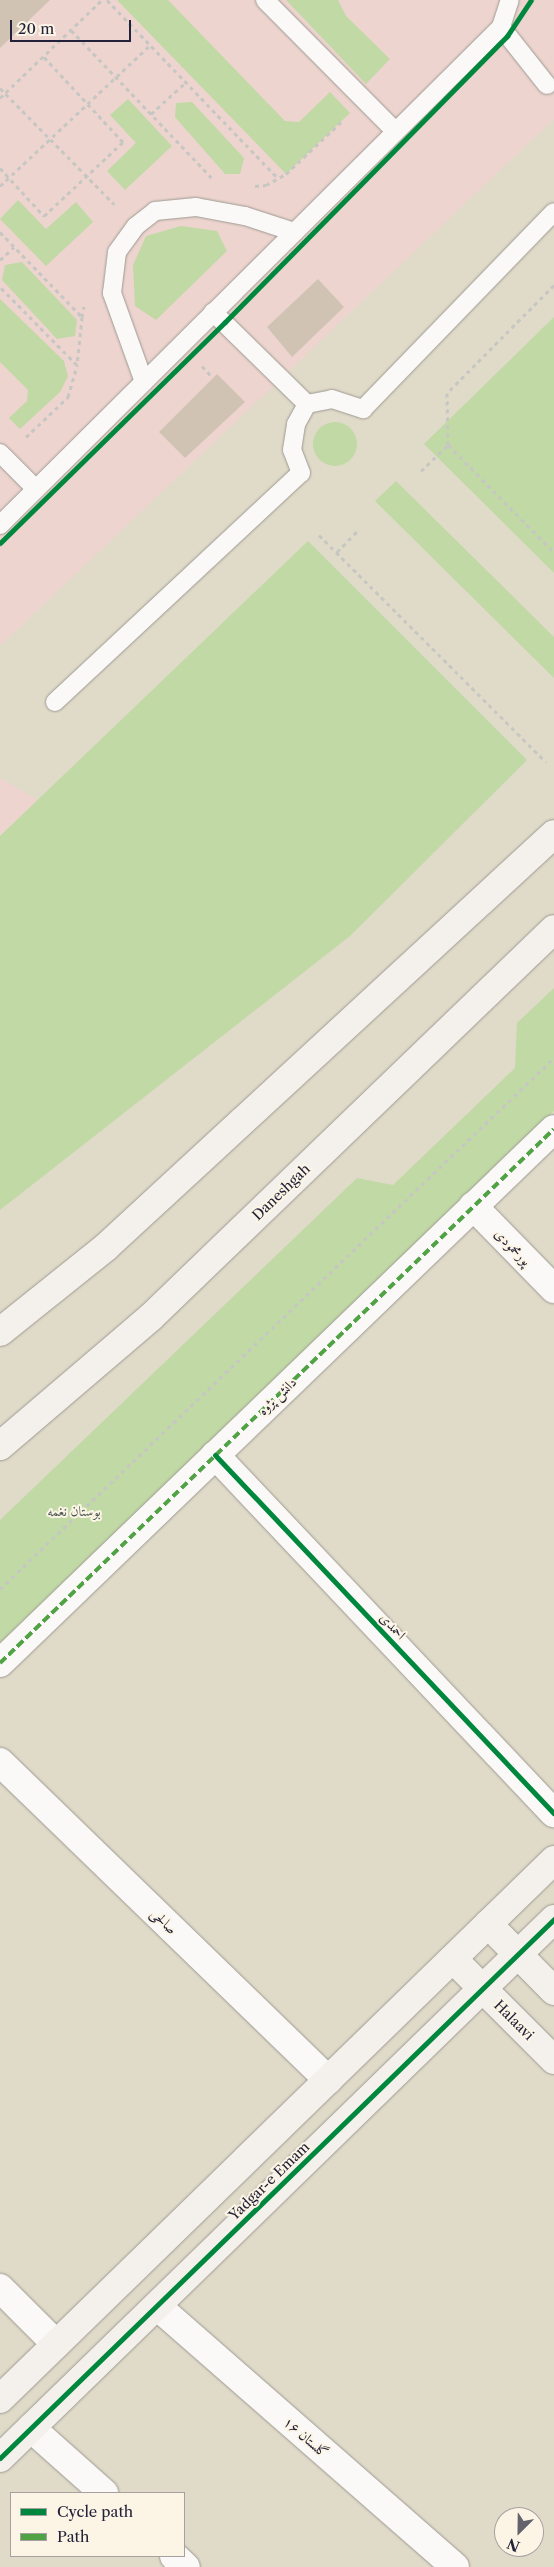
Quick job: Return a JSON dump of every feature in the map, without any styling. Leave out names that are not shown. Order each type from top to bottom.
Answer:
[{"type":"street","points":[[0,1332],[106,1247],[554,834]]},
{"type":"street","name":"Daneshgah","points":[[0,1446],[151,1317],[554,929]]},
{"type":"street","name":"دانش پژوه","points":[[0,1663],[554,1129]]},
{"type":"street","name":"پورمحمودی","points":[[473,1206],[554,1289]]},
{"type":"street","name":"احمدی","points":[[215,1455],[554,1813]]},
{"type":"street","name":"صالحی","points":[[0,1762],[328,2080]]},
{"type":"street","points":[[0,2398],[554,1860]]},
{"type":"street","name":"Yadgar-e Emam","points":[[0,2458],[554,1919]]},
{"type":"street","points":[[488,1924],[554,1991]]},
{"type":"street","name":"Halaavi","points":[[453,1958],[554,2060]]},
{"type":"street","points":[[0,2288],[56,2344]]},
{"type":"street","name":"گلستان ۱۶","points":[[157,2306],[455,2567]]},
{"type":"street","points":[[32,2428],[103,2492]]},
{"type":"street","points":[[175,2557],[186,2567]]},
{"type":"lane","points":[[265,0],[395,131]]},
{"type":"lane","points":[[0,525],[501,27],[510,0]]},
{"type":"lane","points":[[501,27],[547,85]]},
{"type":"lane","points":[[144,382],[112,293],[117,252],[136,226],[155,211],[196,207],[245,216],[294,232]]},
{"type":"lane","points":[[306,404],[332,399],[363,409],[554,212]]},
{"type":"lane","points":[[213,312],[306,404]]},
{"type":"lane","points":[[55,702],[301,473],[292,450],[296,424],[306,404]]},
{"type":"lane","points":[[0,453],[36,489]]},
{"type":"path","points":[[0,98],[102,0]]},
{"type":"path","points":[[107,0],[277,177]]},
{"type":"path","points":[[71,30],[216,183]]},
{"type":"path","points":[[0,186],[151,44]]},
{"type":"path","points":[[0,168],[44,216],[123,142],[86,105],[43,56]]},
{"type":"path","points":[[152,114],[186,82]]},
{"type":"path","points":[[0,88],[136,226]]},
{"type":"path","points":[[0,232],[82,317],[77,365],[68,397],[19,444]]},
{"type":"path","points":[[0,260],[14,247]]},
{"type":"path","points":[[554,285],[447,393],[448,445],[554,552]]},
{"type":"path","points":[[0,287],[77,365]]},
{"type":"path","points":[[198,362],[213,378]]},
{"type":"path","points":[[421,471],[448,445]]},
{"type":"path","points":[[336,552],[356,531]]},
{"type":"path","points":[[319,535],[546,762]]},
{"type":"path","points":[[0,1589],[554,1058]]},
{"type":"shaded area","points":[[0,0],[554,0],[554,119],[0,646]]},
{"type":"shaded area","points":[[0,778],[38,800],[0,836]]},
{"type":"green space","points":[[117,0],[168,0],[285,121],[299,122],[330,92],[350,113],[286,174]]},
{"type":"green space","points":[[286,0],[338,0],[346,16],[390,59],[366,84]]},
{"type":"green space","points":[[128,99],[172,146],[125,190],[107,171],[136,143],[110,115]]},
{"type":"green space","points":[[192,102],[244,158],[240,174],[225,174],[175,117],[176,103]]},
{"type":"green space","points":[[18,200],[46,229],[76,202],[93,222],[46,266],[0,219]]},
{"type":"green space","points":[[181,226],[217,231],[227,251],[156,320],[135,306],[133,265],[146,236]]},
{"type":"green space","points":[[22,262],[77,320],[75,336],[57,339],[2,280],[5,265]]},
{"type":"green space","points":[[0,299],[64,361],[68,376],[60,392],[20,429],[9,418],[27,401],[28,390],[0,362]]},
{"type":"green space","points":[[554,317],[554,573],[424,444]]},
{"type":"green space","points":[[335,422],[347,426],[353,432],[357,444],[353,456],[347,462],[335,466],[323,462],[317,456],[313,444],[317,432],[323,426]]},
{"type":"green space","points":[[396,481],[554,637],[554,678],[375,501]]},
{"type":"green space","points":[[308,541],[527,760],[350,936],[0,1210],[0,836]]},
{"type":"green space","name":"بوستان نغمه","points":[[554,988],[554,1111],[0,1643],[0,1520],[357,1178],[393,1185],[515,1068],[517,1023]]},
{"type":"building","points":[[0,0],[50,0],[0,48]]},
{"type":"building","points":[[318,279],[344,307],[292,357],[267,327]]},
{"type":"building","points":[[217,374],[245,402],[185,458],[159,432]]},
{"type":"marked path","points":[[0,1663],[554,1129]]},
{"type":"cycle path","points":[[0,543],[225,322],[507,36],[531,0]]},
{"type":"cycle path","points":[[215,1455],[554,1813]]},
{"type":"cycle path","points":[[0,2458],[554,1919]]}]
